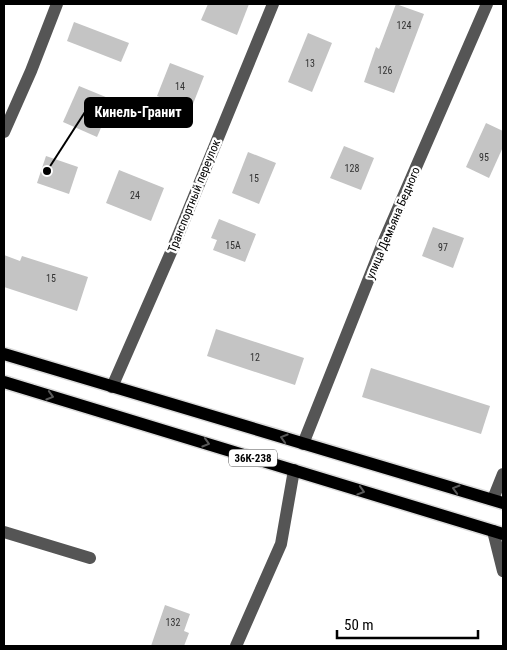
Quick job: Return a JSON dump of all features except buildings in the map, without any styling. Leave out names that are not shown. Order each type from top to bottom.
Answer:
[{"type":"main road","points":[[4,354],[498,501]]},
{"type":"main road","name":"36К-238","points":[[4,382],[498,532]]},
{"type":"street","points":[[4,132],[58,4]]},
{"type":"street","name":"Транспортный переулок","points":[[112,387],[172,250],[273,4]]},
{"type":"street","name":"улица Демьяна Бедного","points":[[304,444],[383,243],[487,4]]},
{"type":"street","points":[[236,646],[281,544],[294,470]]},
{"type":"street","points":[[498,501],[503,474]]},
{"type":"street","points":[[4,532],[90,558]]},
{"type":"street","points":[[498,532],[503,571]]},
{"type":"place","name":"Кинель-Гранит","points":[[47,171]]}]
